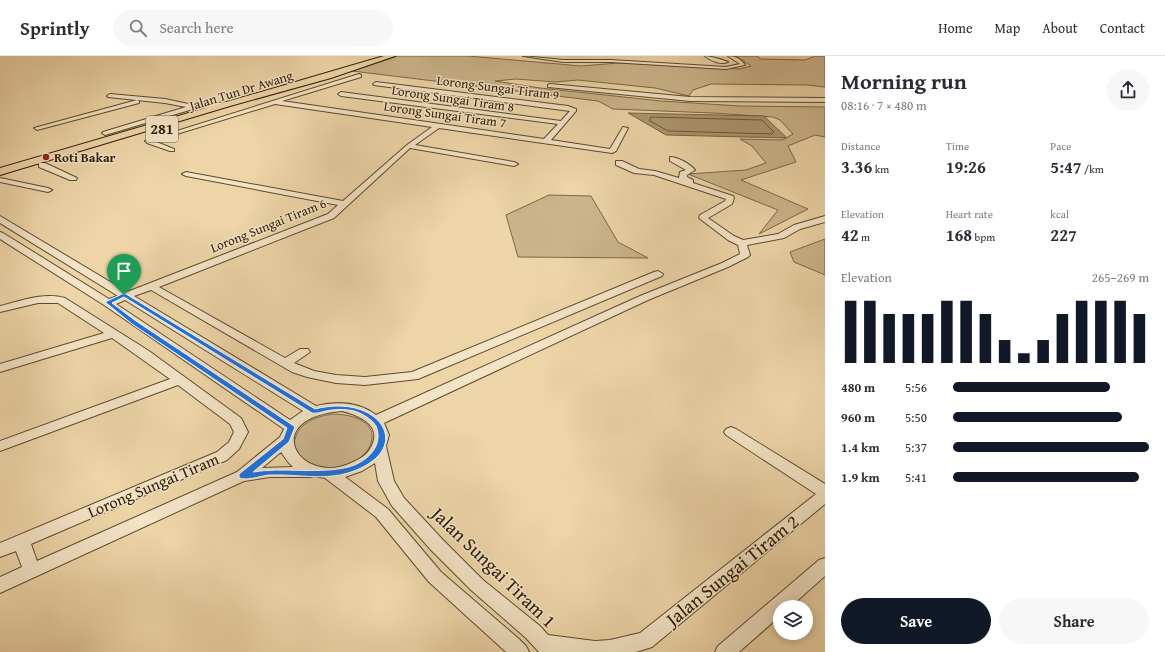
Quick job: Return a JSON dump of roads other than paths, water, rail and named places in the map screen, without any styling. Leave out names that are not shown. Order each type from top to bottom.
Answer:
[{"type":"main road","name":"Jalan Tun Dr Awang","points":[[0,172],[201,110],[328,76],[390,56]]},
{"type":"main road","name":"Jalan Tun Dr Awang","points":[[0,179],[201,110],[236,110],[328,76]]},
{"type":"street","points":[[525,56],[559,61],[619,59]]},
{"type":"street","points":[[707,56],[717,62],[741,62]]},
{"type":"street","points":[[730,56],[741,62]]},
{"type":"street","points":[[572,57],[619,59],[726,68],[740,67],[743,65],[741,62]]},
{"type":"street","points":[[675,58],[681,61]]},
{"type":"street","points":[[172,150],[148,141],[236,110],[274,102],[359,76]]},
{"type":"street","name":"Lorong Sungai Tiram 9","points":[[376,84],[568,108],[574,110],[546,141]]},
{"type":"street","points":[[550,86],[616,94],[690,99],[825,100]]},
{"type":"street","name":"Lorong Sungai Tiram 8","points":[[341,94],[562,124]]},
{"type":"street","points":[[110,96],[146,100],[201,110]]},
{"type":"street","points":[[37,128],[146,100]]},
{"type":"street","name":"Lorong Sungai Tiram 7","points":[[274,102],[612,151],[625,128]]},
{"type":"street","name":"Jalan Tun Dr Awang","points":[[105,133],[201,110]]},
{"type":"street","name":"Lorong Sungai Tiram 6","points":[[108,302],[332,216],[409,146],[437,126]]},
{"type":"street","points":[[409,146],[514,164]]},
{"type":"street","points":[[673,159],[691,170],[682,176],[691,183]]},
{"type":"street","points":[[619,163],[636,171],[656,173],[691,183],[719,192],[730,198],[728,202],[703,216],[703,218],[731,238],[742,243],[781,236],[798,227],[825,219]]},
{"type":"street","points":[[42,165],[73,178]]},
{"type":"street","points":[[186,174],[346,204]]},
{"type":"street","points":[[0,179],[48,190]]},
{"type":"street","points":[[0,220],[314,411]]},
{"type":"street","points":[[0,236],[108,302],[289,434]]},
{"type":"street","points":[[376,421],[644,298],[725,265],[745,254],[742,243]]},
{"type":"street","points":[[151,286],[285,363],[311,374],[336,379],[365,381],[414,376],[658,274]]},
{"type":"street","name":"Lorong Sungai Tiram","points":[[0,309],[34,300],[61,300],[111,334],[145,354],[236,421],[241,432],[238,441],[231,449],[215,459],[0,550]]},
{"type":"street","points":[[0,368],[111,334]]},
{"type":"street","points":[[285,363],[304,352]]},
{"type":"street","points":[[0,446],[179,380]]},
{"type":"street","points":[[0,585],[242,476],[270,472],[345,471],[360,466],[373,457],[380,447],[382,433],[376,421],[367,414],[355,409],[342,407],[314,411],[301,418],[289,434],[242,476]]},
{"type":"street","points":[[732,432],[825,492]]},
{"type":"street","points":[[289,434],[287,450],[292,459],[302,467],[322,472],[382,513],[420,561],[435,577],[519,652]]},
{"type":"street","name":"Jalan Sungai Tiram 1","points":[[380,447],[386,481],[398,502],[437,545],[477,585],[533,632],[548,648]]},
{"type":"street","name":"Jalan Sungai Tiram 2","points":[[548,648],[595,650],[624,646],[641,646],[825,495]]},
{"type":"street","points":[[21,541],[32,571]]},
{"type":"street","points":[[725,652],[825,565]]},
{"type":"water","points":[[628,113],[764,116],[787,138],[666,135]]},
{"type":"place","name":"Roti Bakar","points":[[46,157]]}]
